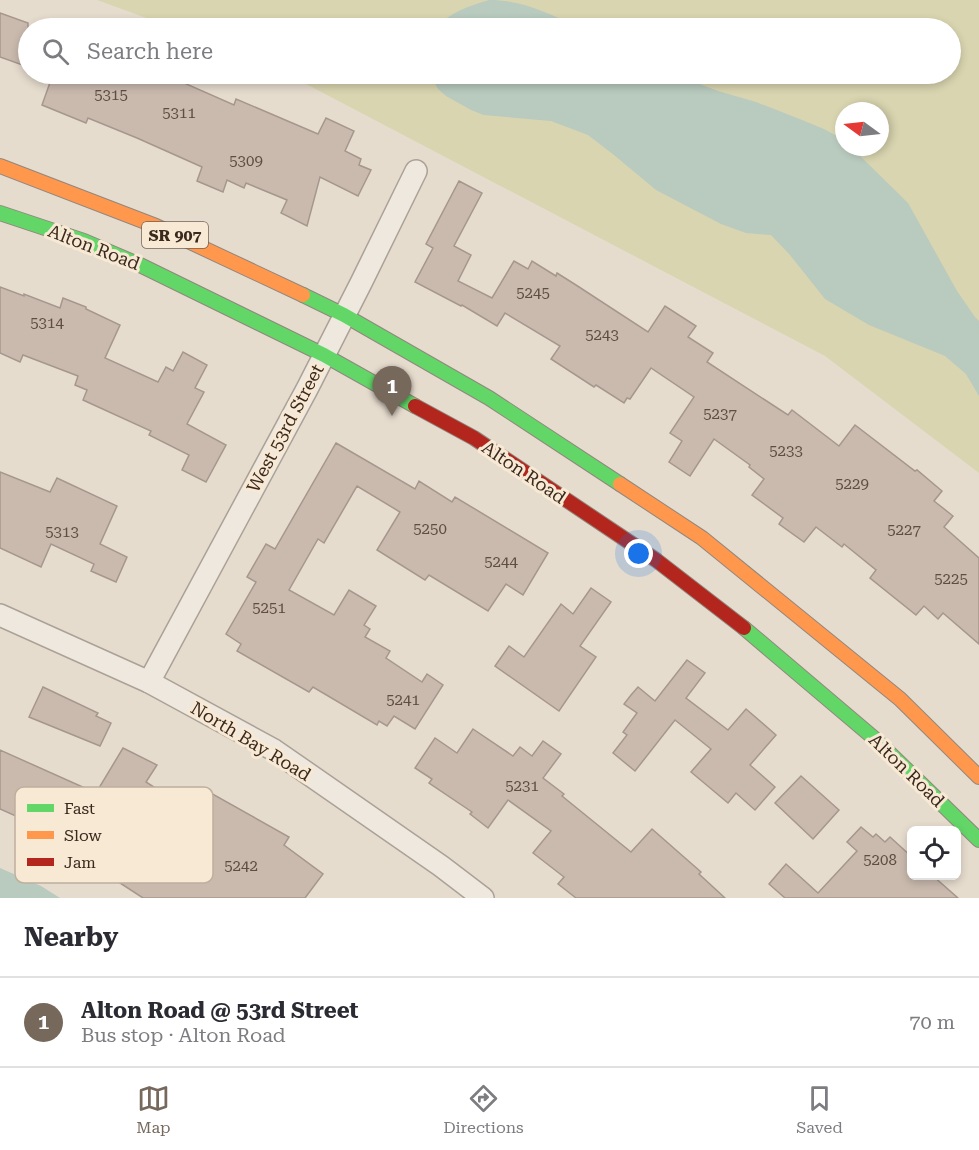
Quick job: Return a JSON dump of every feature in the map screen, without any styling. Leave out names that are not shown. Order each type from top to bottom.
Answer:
[{"type":"main road","name":"SR 907","points":[[0,166],[156,226],[344,315],[489,398],[702,538],[900,699],[979,777]]},
{"type":"main road","name":"Alton Road","points":[[0,213],[84,241],[140,265],[324,355],[474,438],[656,561],[758,638],[866,731],[979,840]]},
{"type":"street","name":"West 53rd Street","points":[[149,682],[324,355],[416,171]]},
{"type":"street","name":"North Bay Road","points":[[0,615],[149,682],[274,750],[483,898]]},
{"type":"shaded area","points":[[97,0],[979,0],[979,473],[825,356],[306,84],[961,84],[961,18],[146,18]]},
{"type":"shaded area","points":[[489,0],[512,2],[559,18],[448,18],[467,7]]},
{"type":"shaded area","points":[[435,84],[700,84],[756,102],[835,135],[835,156],[860,156],[908,203],[957,291],[979,321],[979,396],[966,374],[945,356],[869,325],[825,299],[771,235],[746,233],[721,224],[656,190],[588,135],[551,121],[484,115],[446,96]]},
{"type":"shaded area","points":[[0,868],[15,875],[15,883],[34,883],[60,898],[0,898]]},
{"type":"building","points":[[0,13],[18,19],[18,63],[0,57]]},
{"type":"building","points":[[49,84],[186,84],[234,105],[236,99],[318,134],[326,118],[354,131],[345,151],[361,159],[359,165],[371,170],[358,196],[320,177],[307,226],[281,213],[287,200],[246,183],[244,188],[227,180],[223,192],[197,181],[202,167],[88,118],[86,123],[42,105]]},
{"type":"building","points":[[459,181],[482,193],[454,246],[471,255],[458,281],[492,298],[514,261],[528,269],[532,261],[556,276],[557,273],[648,332],[665,306],[696,326],[688,337],[713,353],[707,362],[788,415],[792,410],[839,446],[855,425],[942,491],[934,501],[953,516],[944,527],[979,558],[979,644],[943,613],[938,619],[924,606],[916,615],[870,578],[876,570],[844,544],[842,547],[816,527],[804,542],[779,524],[783,518],[752,495],[764,479],[749,467],[750,465],[714,439],[690,476],[669,462],[682,441],[670,433],[694,397],[651,368],[630,399],[627,398],[624,403],[551,359],[560,346],[505,313],[497,326],[462,305],[415,282],[433,248],[426,244]]},
{"type":"building","points":[[0,287],[60,308],[63,298],[120,325],[105,358],[158,382],[166,367],[173,371],[183,352],[207,365],[195,388],[204,392],[187,424],[226,445],[206,482],[182,470],[189,455],[149,435],[151,431],[83,400],[87,390],[75,385],[78,376],[23,355],[20,362],[0,353]]},
{"type":"building","points":[[336,443],[415,489],[419,481],[452,502],[455,497],[548,553],[523,595],[506,584],[488,611],[429,575],[425,580],[377,550],[400,512],[357,486],[324,543],[318,539],[289,590],[334,615],[349,590],[376,606],[364,625],[370,629],[365,637],[390,651],[386,658],[422,682],[427,674],[443,685],[415,729],[394,716],[387,726],[379,721],[377,725],[313,687],[309,692],[237,651],[241,644],[226,634],[256,582],[247,577],[266,544],[275,549]]},
{"type":"building","points":[[0,472],[50,492],[57,478],[117,506],[100,544],[127,557],[116,582],[91,571],[94,564],[51,544],[41,567],[0,548]]},
{"type":"building","points":[[591,588],[611,602],[580,646],[596,657],[559,711],[495,666],[509,646],[524,657],[561,604],[573,614]]},
{"type":"building","points":[[687,660],[705,673],[686,698],[728,730],[746,709],[776,735],[750,765],[775,787],[755,810],[736,793],[728,803],[691,772],[711,749],[675,720],[635,771],[613,753],[627,735],[623,732],[637,713],[624,704],[631,695],[638,687],[655,701]]},
{"type":"building","points":[[43,687],[98,713],[96,716],[111,723],[100,746],[29,717]]},
{"type":"building","points":[[473,729],[513,756],[520,747],[532,756],[543,741],[561,754],[543,778],[564,794],[562,796],[631,852],[652,829],[701,872],[699,874],[725,898],[576,898],[558,884],[564,877],[533,853],[551,831],[508,800],[488,828],[470,814],[472,812],[429,783],[432,779],[415,768],[435,738],[457,753]]},
{"type":"building","points":[[123,748],[157,765],[146,782],[154,787],[100,787]]},
{"type":"building","points":[[0,750],[83,787],[15,787],[15,816],[0,809]]},
{"type":"building","points":[[801,776],[839,810],[813,839],[775,803]]},
{"type":"building","points":[[213,794],[289,837],[284,845],[323,874],[305,898],[143,898],[120,883],[213,883]]},
{"type":"building","points":[[861,827],[873,837],[876,834],[885,842],[890,837],[907,852],[907,880],[938,880],[958,898],[785,898],[769,884],[786,864],[818,893],[857,851],[847,842]]},
{"type":"traffic: fast","points":[[0,213],[84,241],[140,265],[324,355],[415,406]]},
{"type":"traffic: fast","points":[[303,295],[344,315],[489,398],[620,484]]},
{"type":"traffic: fast","points":[[744,628],[875,739],[979,840]]},
{"type":"traffic: slow","points":[[0,166],[156,226],[303,295]]},
{"type":"traffic: slow","points":[[620,484],[702,538],[900,699],[979,777]]},
{"type":"traffic: jam","points":[[415,406],[474,438],[656,560],[744,628]]},
{"type":"place","name":"Alton Road @ 53rd Street","points":[[392,416]]}]
